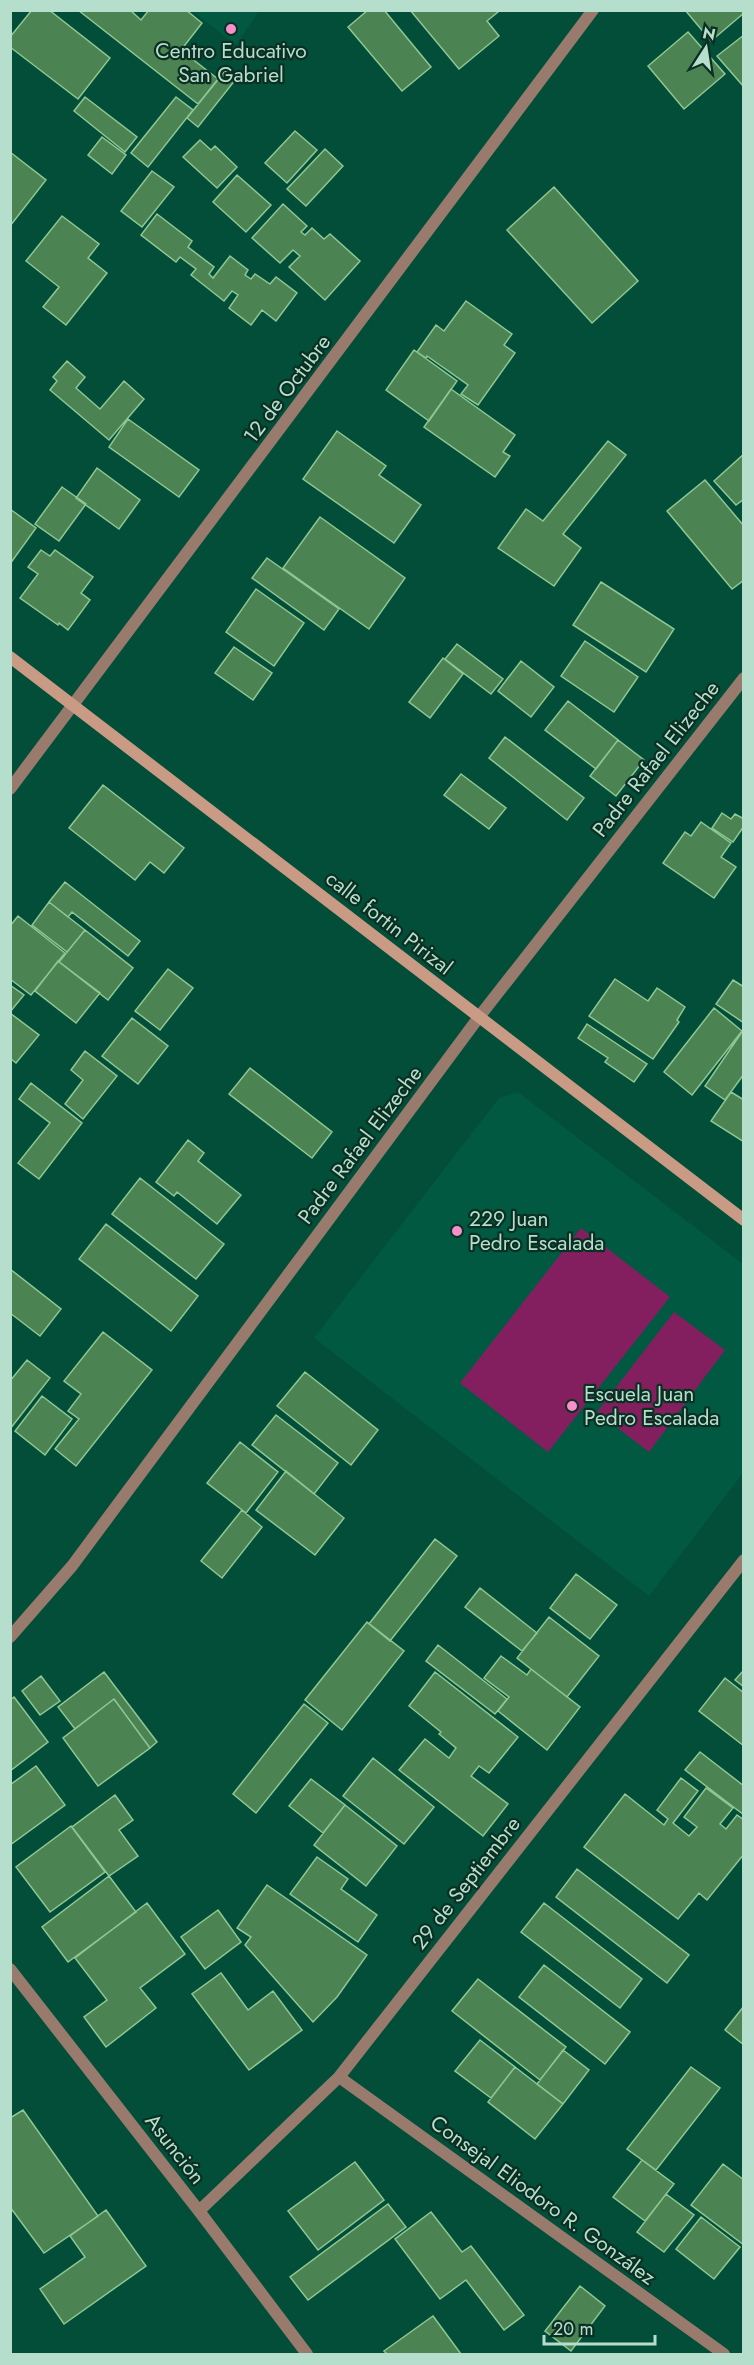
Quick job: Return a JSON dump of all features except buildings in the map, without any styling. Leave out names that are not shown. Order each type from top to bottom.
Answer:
[{"type":"street","name":"12 de Octubre","points":[[10,789],[593,10]]},
{"type":"street","name":"calle fortin Pirizal","points":[[10,657],[744,1220]]},
{"type":"street","name":"Padre Rafael Elizeche","points":[[10,1637],[24,1624],[72,1566],[478,1017],[744,678]]},
{"type":"street","name":"29 de Septiembre","points":[[199,2211],[339,2077],[744,1560]]},
{"type":"street","name":"Asunción","points":[[10,1969],[199,2211],[306,2355]]},
{"type":"street","name":"Consejal Eliodoro R. González","points":[[339,2077],[724,2355]]},
{"type":"shaded area","name":"Centro Educativo San Gabriel","points":[[192,11],[259,11],[236,45]]},
{"type":"shaded area","name":"Escuela Juan Pedro Escalada","points":[[518,1092],[743,1264],[743,1473],[649,1596],[314,1338],[499,1098]]},
{"type":"shaded area","points":[[581,1228],[670,1297],[548,1452],[460,1383]]},
{"type":"shaded area","points":[[674,1312],[725,1350],[649,1452],[597,1412]]},
{"type":"place","name":"Centro Educativo San Gabriel","points":[[231,29]]},
{"type":"place","name":"229 Juan Pedro Escalada","points":[[457,1231]]},
{"type":"place","name":"Escuela Juan Pedro Escalada","points":[[572,1406]]}]
